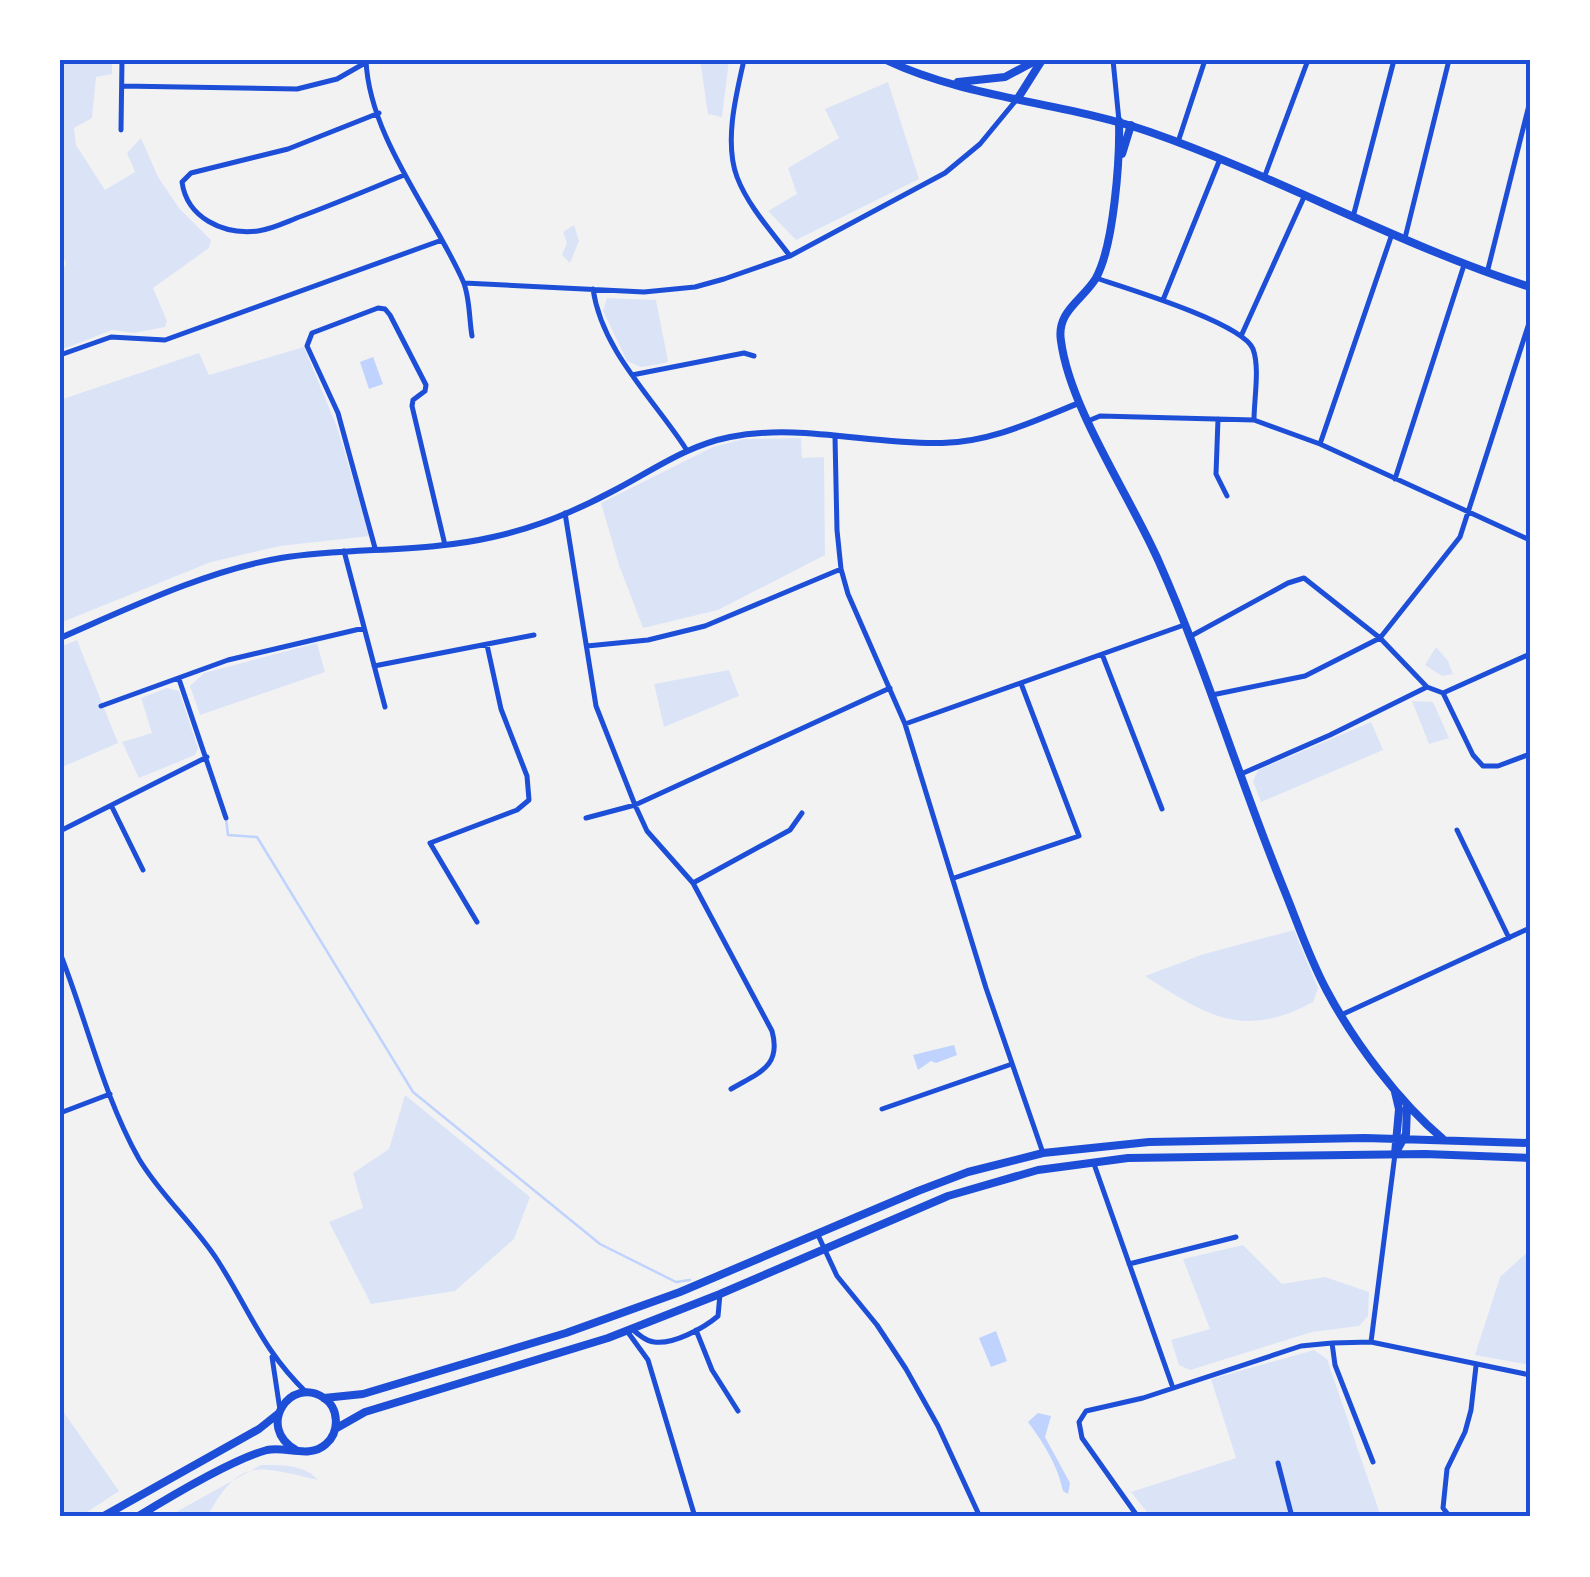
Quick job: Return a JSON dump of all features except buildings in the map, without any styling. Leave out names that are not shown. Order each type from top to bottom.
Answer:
[{"type":"main road","points":[[886,60],[948,83],[1119,122],[1178,142],[1464,265],[1530,287]]},
{"type":"main road","points":[[948,83],[1005,77],[1040,60]]},
{"type":"main road","points":[[1018,98],[1040,60]]},
{"type":"main road","points":[[1119,122],[1118,162],[1106,244],[1096,278],[1065,314],[1060,335],[1079,403],[1160,563],[1212,694],[1238,775],[1312,959],[1341,1014],[1393,1087],[1444,1139]]},
{"type":"main road","points":[[1118,162],[1131,126]]},
{"type":"main road","points":[[1393,1087],[1399,1110],[1395,1154]]},
{"type":"main road","points":[[1399,1138],[1408,1124],[1406,1102]]},
{"type":"main road","points":[[102,1517],[259,1429],[294,1396],[307,1392],[324,1398],[362,1394],[566,1334],[680,1292],[968,1172],[1043,1153],[1149,1142],[1399,1138],[1530,1144]]},
{"type":"main road","points":[[137,1517],[254,1455],[279,1448],[320,1448],[335,1430],[365,1412],[629,1330],[948,1196],[1018,1174],[1093,1161],[1212,1156],[1395,1154],[1530,1158]]},
{"type":"main road","points":[[324,1398],[334,1410],[335,1430]]},
{"type":"main road","points":[[279,1412],[280,1435],[296,1450]]},
{"type":"street","points":[[121,130],[122,60]]},
{"type":"street","points":[[744,60],[732,138],[736,174],[754,208],[790,256]]},
{"type":"street","points":[[1113,60],[1119,122]]},
{"type":"street","points":[[1178,142],[1205,60]]},
{"type":"street","points":[[1264,178],[1308,60]]},
{"type":"street","points":[[1353,217],[1394,60]]},
{"type":"street","points":[[1404,238],[1449,60]]},
{"type":"street","points":[[122,86],[298,89],[325,84],[366,61],[379,113],[404,175],[464,283],[472,336]]},
{"type":"street","points":[[464,283],[644,292],[694,287],[790,256],[944,173],[980,144],[1018,98]]},
{"type":"street","points":[[1487,273],[1530,101]]},
{"type":"street","points":[[379,113],[288,149],[190,173],[182,182],[184,200],[205,221],[255,231],[404,175]]},
{"type":"street","points":[[1163,300],[1220,158]]},
{"type":"street","points":[[1242,334],[1304,197]]},
{"type":"street","points":[[1320,444],[1393,233]]},
{"type":"street","points":[[60,355],[111,337],[165,340],[442,240]]},
{"type":"street","points":[[1395,479],[1464,265]]},
{"type":"street","points":[[1096,278],[1163,300],[1242,334],[1252,348],[1254,420]]},
{"type":"street","points":[[593,290],[604,328],[632,376],[686,449]]},
{"type":"street","points":[[375,548],[338,413],[306,346],[312,333],[378,308],[385,309],[390,316],[426,384],[412,406],[444,545]]},
{"type":"street","points":[[1212,694],[1306,676],[1380,638],[1460,538],[1530,320]]},
{"type":"street","points":[[632,376],[744,353],[754,356]]},
{"type":"street","points":[[60,638],[242,567],[344,551],[492,538],[612,492],[686,449],[732,436],[790,432],[940,444],[975,441],[1079,403]]},
{"type":"street","points":[[1088,421],[1100,416],[1254,420],[1320,444],[1530,540]]},
{"type":"street","points":[[1218,419],[1216,474],[1227,496]]},
{"type":"street","points":[[835,437],[841,570],[905,724],[1043,1153]]},
{"type":"street","points":[[565,512],[596,706],[635,805],[648,831],[693,883],[750,986],[776,1044],[771,1062],[731,1088]]},
{"type":"street","points":[[344,551],[385,707]]},
{"type":"street","points":[[587,646],[648,640],[705,626],[841,570]]},
{"type":"street","points":[[1189,636],[1304,578],[1380,638],[1427,686],[1442,693],[1472,755],[1483,766],[1498,766],[1530,754]]},
{"type":"street","points":[[905,724],[1184,625]]},
{"type":"street","points":[[102,706],[228,660],[364,628]]},
{"type":"street","points":[[374,666],[534,635]]},
{"type":"street","points":[[477,922],[430,843],[517,810],[529,800],[527,776],[501,709],[487,645]]},
{"type":"street","points":[[1102,654],[1162,809]]},
{"type":"street","points":[[1442,693],[1530,654]]},
{"type":"street","points":[[179,678],[226,818]]},
{"type":"street","points":[[954,878],[1078,836],[1022,685]]},
{"type":"street","points":[[1238,775],[1330,735],[1427,686]]},
{"type":"street","points":[[586,818],[635,805],[890,688]]},
{"type":"street","points":[[60,831],[207,757]]},
{"type":"street","points":[[112,807],[142,870]]},
{"type":"street","points":[[693,883],[790,830],[802,813]]},
{"type":"street","points":[[1458,830],[1509,938]]},
{"type":"street","points":[[1341,1014],[1530,928]]},
{"type":"street","points":[[60,953],[110,1094],[151,1178],[216,1258],[271,1354],[307,1392]]},
{"type":"street","points":[[882,1109],[1012,1064]]},
{"type":"street","points":[[60,1114],[110,1094]]},
{"type":"street","points":[[1371,1342],[1389,1177],[1395,1154]]},
{"type":"street","points":[[1093,1161],[1172,1388]]},
{"type":"street","points":[[817,1234],[837,1276],[906,1369],[938,1426],[980,1517]]},
{"type":"street","points":[[1129,1264],[1236,1237]]},
{"type":"street","points":[[629,1330],[656,1343],[696,1330],[718,1316],[720,1294]]},
{"type":"street","points":[[629,1330],[648,1360],[695,1517]]},
{"type":"street","points":[[696,1330],[712,1370],[738,1411]]},
{"type":"street","points":[[1332,1342],[1335,1365],[1374,1462]]},
{"type":"street","points":[[1138,1517],[1082,1438],[1079,1422],[1090,1409],[1124,1404],[1301,1346],[1332,1342],[1371,1342],[1530,1375]]},
{"type":"street","points":[[271,1354],[279,1412]]},
{"type":"street","points":[[1450,1517],[1442,1508],[1446,1469],[1468,1420],[1476,1366]]},
{"type":"street","points":[[1278,1463],[1292,1517]]},
{"type":"shaded area","points":[[60,60],[112,60],[112,74],[96,77],[92,118],[74,128],[76,145],[105,190],[135,172],[127,153],[141,138],[158,177],[179,208],[211,240],[209,248],[153,288],[167,321],[165,327],[134,333],[112,330],[63,349],[60,273],[66,264],[60,245]]},
{"type":"shaded area","points":[[700,60],[729,60],[722,117],[708,114]]},
{"type":"shaded area","points":[[888,82],[919,179],[796,240],[768,211],[797,194],[788,168],[839,138],[825,109]]},
{"type":"shaded area","points":[[574,225],[579,241],[570,263],[562,255],[567,243],[563,232]]},
{"type":"shaded area","points":[[607,298],[656,300],[666,363],[641,367],[627,361],[603,311]]},
{"type":"shaded area","points":[[304,347],[337,427],[370,536],[280,546],[211,562],[60,623],[60,400],[199,353],[209,375]]},
{"type":"shaded area","points":[[801,438],[802,458],[824,457],[825,555],[718,610],[643,628],[601,503],[713,447],[743,439]]},
{"type":"shaded area","points":[[77,640],[118,743],[60,768],[60,647]]},
{"type":"shaded area","points":[[317,643],[325,672],[200,715],[190,686],[204,673]]},
{"type":"shaded area","points":[[1436,647],[1453,674],[1442,676],[1425,665]]},
{"type":"shaded area","points":[[729,670],[739,696],[664,727],[654,684]]},
{"type":"shaded area","points":[[167,688],[179,691],[198,748],[195,755],[139,778],[122,742],[152,733],[141,698]]},
{"type":"shaded area","points":[[1412,701],[1433,702],[1449,738],[1429,744]]},
{"type":"shaded area","points":[[1371,722],[1383,750],[1261,802],[1253,781],[1258,770]]},
{"type":"shaded area","points":[[1294,930],[1318,988],[1313,1002],[1266,1020],[1245,1021],[1207,1012],[1145,976],[1204,954]]},
{"type":"shaded area","points":[[405,1095],[530,1197],[514,1239],[455,1291],[371,1304],[329,1222],[363,1208],[353,1173],[389,1149]]},
{"type":"shaded area","points":[[1243,1245],[1282,1284],[1325,1277],[1369,1292],[1368,1316],[1359,1326],[1312,1332],[1190,1370],[1179,1365],[1171,1340],[1210,1329],[1183,1259]]},
{"type":"shaded area","points":[[1530,1250],[1530,1365],[1475,1355],[1500,1277]]},
{"type":"shaded area","points":[[1314,1350],[1327,1359],[1381,1517],[1151,1517],[1131,1492],[1236,1458],[1211,1379]]},
{"type":"shaded area","points":[[60,1407],[119,1491],[80,1517],[60,1517]]},
{"type":"shaded area","points":[[261,1465],[284,1466],[299,1468],[318,1480],[265,1470],[248,1472]]},
{"type":"shaded area","points":[[236,1479],[207,1517],[167,1517]]},
{"type":"water","points":[[373,357],[383,384],[369,389],[360,362]]},
{"type":"water","points":[[954,1045],[957,1055],[936,1063],[931,1061],[918,1070],[913,1055]]},
{"type":"water","points":[[996,1331],[1007,1361],[991,1367],[979,1338]]},
{"type":"water","points":[[1038,1413],[1051,1416],[1045,1437],[1070,1483],[1068,1494],[1028,1422]]},
{"type":"waterway","points":[[226,819],[228,835],[257,837],[413,1092],[600,1244],[676,1282],[690,1280]]}]
